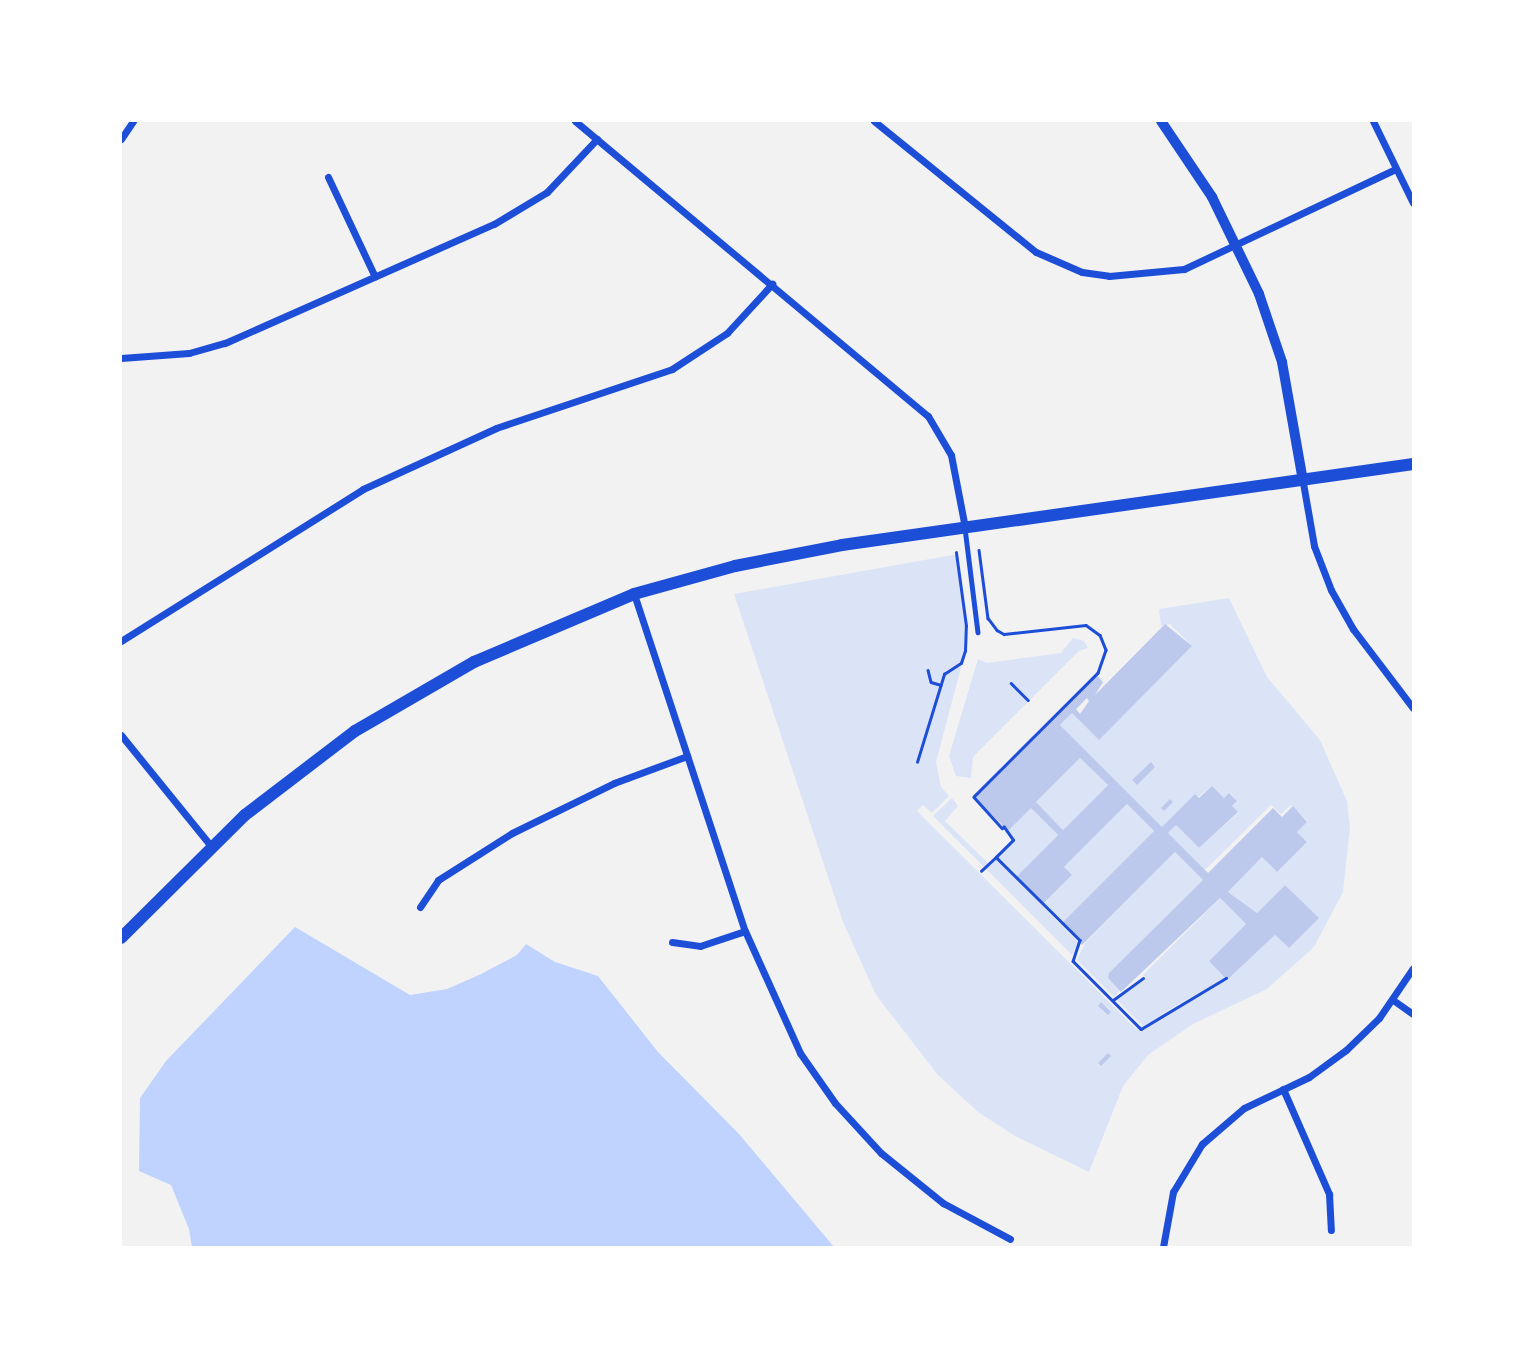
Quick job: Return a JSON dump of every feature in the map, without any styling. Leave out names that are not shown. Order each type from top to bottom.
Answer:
[{"type":"main road","points":[[121,938],[210,845],[317,758],[413,695],[515,642],[634,594],[783,556],[1302,476],[1413,464]]},
{"type":"street","points":[[121,139],[133,121]]},
{"type":"street","points":[[575,121],[928,416],[951,455],[965,528]]},
{"type":"street","points":[[874,121],[1036,252],[1082,272],[1109,276],[1158,274],[1184,269],[1396,169]]},
{"type":"street","points":[[1161,121],[1238,245],[1282,362],[1314,546],[1331,590],[1353,629],[1413,708]]},
{"type":"street","points":[[1373,121],[1413,203]]},
{"type":"street","points":[[121,358],[179,354],[225,343],[375,277],[528,206],[566,174],[597,139]]},
{"type":"street","points":[[328,177],[375,277]]},
{"type":"street","points":[[121,641],[363,489],[496,428],[672,369],[727,333],[772,284]]},
{"type":"street","points":[[634,594],[745,931],[778,1013],[835,1102],[909,1177],[972,1221],[1010,1239]]},
{"type":"street","points":[[121,735],[210,845]]},
{"type":"street","points":[[419,908],[438,880],[501,840],[614,782],[687,756]]},
{"type":"street","points":[[672,942],[700,946],[745,931]]},
{"type":"street","points":[[1163,1247],[1168,1210],[1190,1159],[1228,1119],[1346,1051],[1393,1000],[1413,968]]},
{"type":"street","points":[[1393,1000],[1413,1014]]},
{"type":"street","points":[[1283,1089],[1329,1194],[1331,1230]]},
{"type":"lane","points":[[965,528],[978,632]]},
{"type":"path","points":[[979,551],[988,618],[997,630],[1004,634],[1076,624],[1094,629],[1106,650],[1098,673],[974,797],[1013,840],[981,871]]},
{"type":"path","points":[[917,762],[944,674],[961,663],[965,644],[956,553]]},
{"type":"path","points":[[928,670],[931,682],[941,685]]},
{"type":"path","points":[[1011,683],[1028,700]]},
{"type":"path","points":[[996,857],[1080,940],[1073,961],[1141,1029],[1226,978]]},
{"type":"path","points":[[1113,1000],[1143,978]]},
{"type":"shaded area","points":[[958,554],[968,641],[936,762],[941,787],[949,796],[932,813],[923,805],[917,811],[1136,1029],[1142,1025],[1116,999],[1146,979],[1143,975],[1220,898],[1246,924],[1209,961],[1225,978],[1151,1020],[1227,980],[1275,935],[1289,948],[1318,918],[1285,885],[1257,913],[1228,892],[1262,857],[1277,872],[1307,842],[1297,832],[1307,821],[1291,805],[1281,814],[1271,805],[1205,870],[1168,833],[1176,825],[1199,848],[1238,813],[1232,806],[1237,801],[1230,793],[1224,798],[1212,786],[1162,827],[1060,725],[1072,713],[1099,739],[1192,646],[1170,624],[1161,626],[1159,609],[1229,598],[1267,677],[1320,740],[1347,801],[1350,828],[1343,892],[1314,947],[1267,989],[1193,1024],[1148,1055],[1123,1086],[1089,1172],[1015,1136],[978,1112],[938,1075],[876,995],[843,922],[734,594]]},
{"type":"shaded area","points":[[1073,638],[1084,641],[1088,648],[1079,651],[973,757],[971,778],[956,776],[949,756],[978,659],[987,663],[1061,653]]},
{"type":"shaded area","points":[[1080,758],[1108,785],[1063,830],[1036,802]]},
{"type":"shaded area","points":[[952,798],[958,806],[945,821],[989,864],[996,859],[1078,942],[1072,955],[933,816]]},
{"type":"shaded area","points":[[1127,804],[1154,831],[1063,922],[1044,904],[1071,876],[1064,867]]},
{"type":"shaded area","points":[[1031,808],[1058,835],[1017,876],[998,857],[1015,840],[1007,832]]},
{"type":"shaded area","points":[[1175,852],[1203,880],[1110,973],[1108,978],[1120,990],[1114,997],[1077,960],[1085,943]]},
{"type":"water","points":[[295,927],[410,995],[447,989],[479,975],[517,955],[526,944],[555,962],[598,976],[658,1052],[739,1134],[834,1247],[192,1247],[189,1229],[171,1185],[139,1171],[140,1098],[166,1061]]},
{"type":"building","points":[[1165,624],[1192,646],[1099,740],[1072,713],[1060,725],[1162,827],[1195,794],[1199,798],[1212,786],[1224,798],[1229,793],[1237,801],[1232,806],[1238,812],[1199,848],[1176,825],[1168,833],[1208,873],[1273,808],[1282,817],[1293,806],[1307,822],[1297,832],[1307,842],[1277,872],[1262,857],[1228,892],[1257,913],[1285,885],[1319,918],[1289,948],[1275,935],[1227,980],[1209,961],[1246,924],[1220,898],[1121,992],[1108,978],[1109,973],[1203,880],[1175,852],[1082,945],[1061,924],[1154,831],[1127,804],[1064,867],[1072,875],[1042,905],[1015,878],[1058,835],[1031,808],[1008,831],[975,798],[1097,675],[1103,682],[1095,695]],"holes":[[[1087,698],[1089,701],[1080,714],[1076,709]],[[1080,758],[1108,785],[1063,830],[1036,802]]]},
{"type":"building","points":[[1151,762],[1155,767],[1137,785],[1132,780]]},
{"type":"building","points":[[1170,799],[1173,802],[1164,811],[1161,808]]},
{"type":"building","points":[[1101,1002],[1111,1012],[1108,1015],[1098,1006]]},
{"type":"building","points":[[1108,1053],[1111,1056],[1101,1066],[1098,1063]]}]
